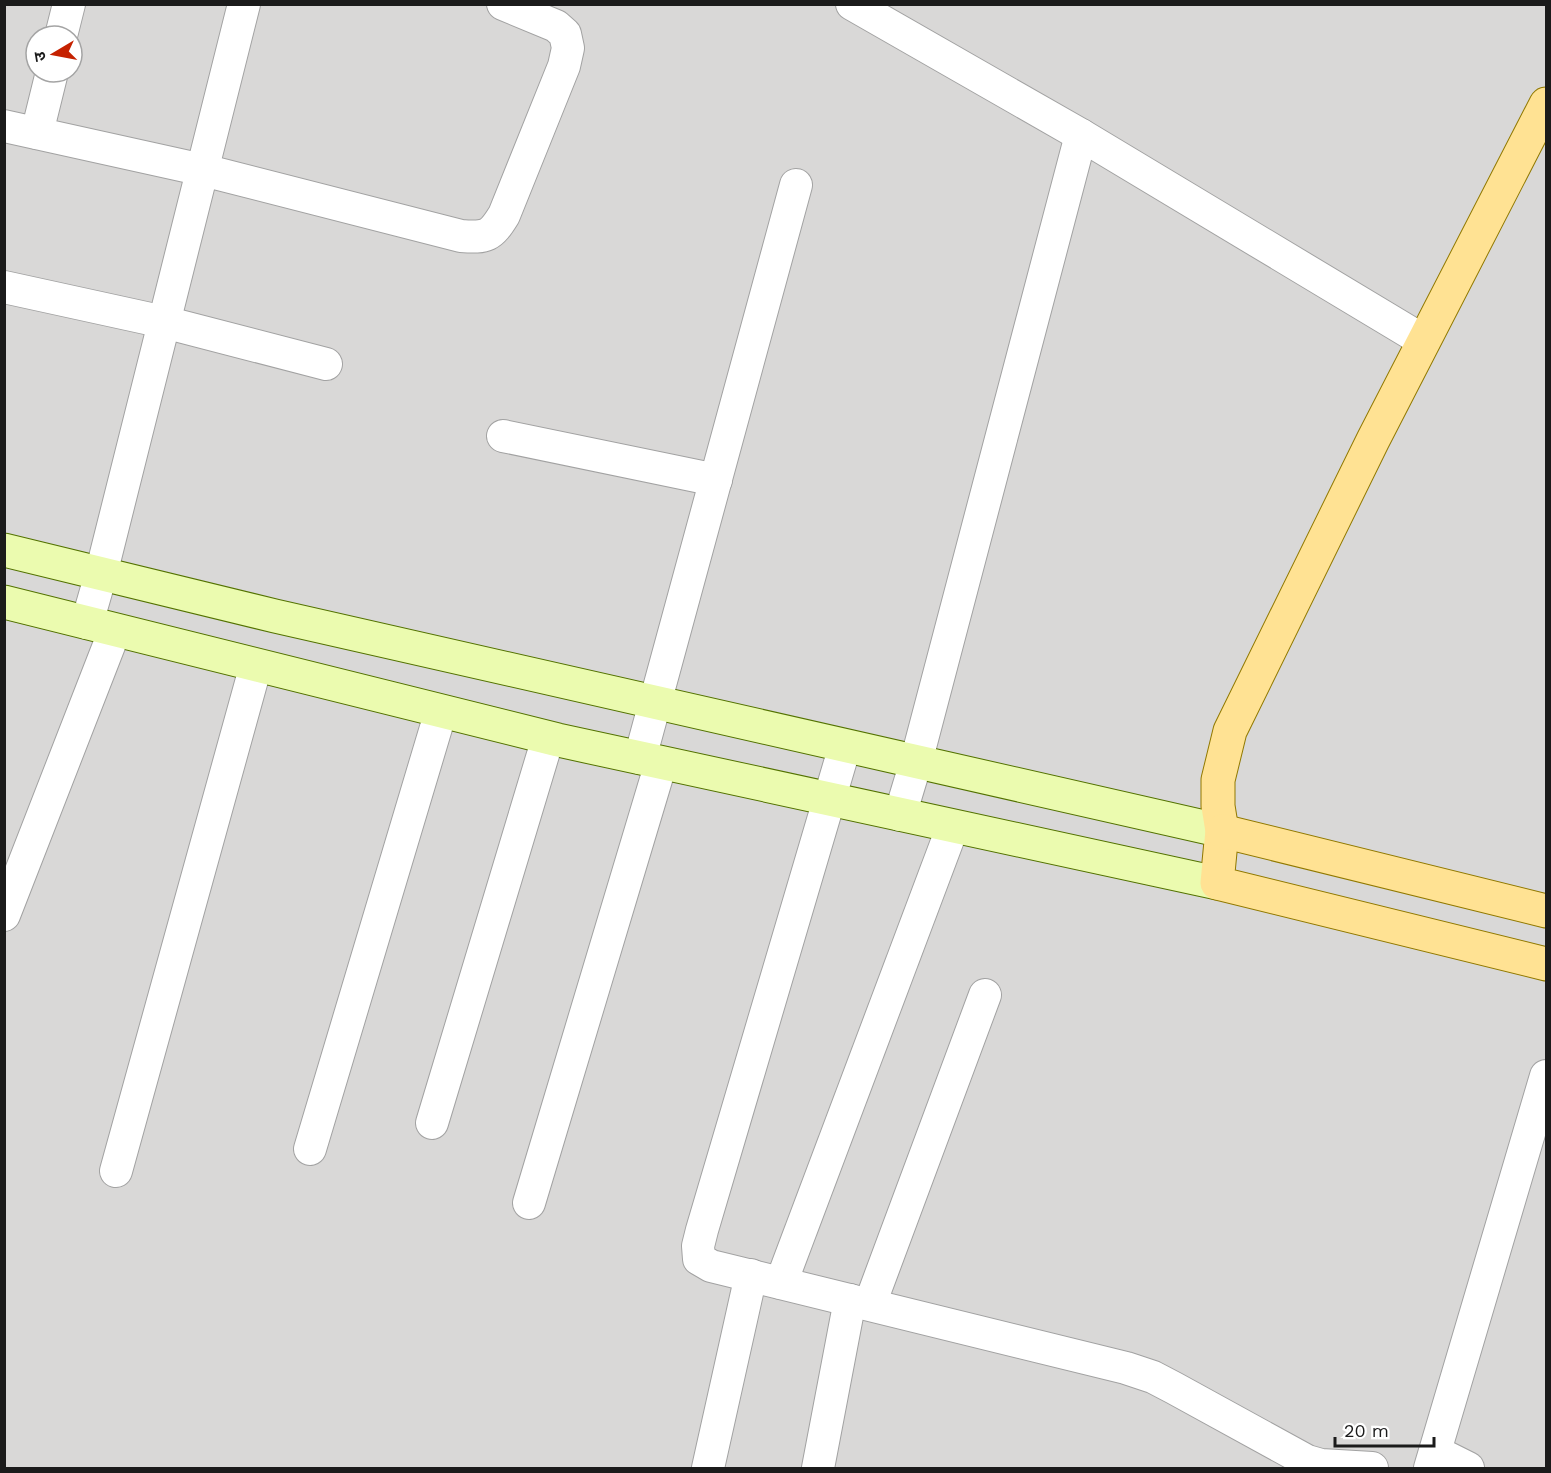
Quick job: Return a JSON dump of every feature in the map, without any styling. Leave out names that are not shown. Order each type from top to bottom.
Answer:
[{"type":"main road","points":[[1217,883],[1222,831],[1218,806],[1218,780],[1230,731],[1373,440],[1546,104]]},
{"type":"main road","points":[[4,550],[275,616],[1222,831],[1546,911]]},
{"type":"main road","points":[[4,602],[548,738],[1217,883],[1546,964]]},
{"type":"street","points":[[65,24],[69,4]]},
{"type":"street","points":[[4,915],[101,626],[101,574],[244,4]]},
{"type":"street","points":[[4,126],[202,170],[462,236],[480,237],[494,231],[504,215],[564,66],[568,48],[565,34],[556,26],[503,4]]},
{"type":"street","points":[[852,4],[1081,135],[1424,341]]},
{"type":"street","points":[[37,133],[49,84]]},
{"type":"street","points":[[900,815],[916,762],[1081,135]]},
{"type":"street","points":[[529,1203],[651,761],[655,703],[796,185]]},
{"type":"street","points":[[4,287],[164,322],[326,364]]},
{"type":"street","points":[[503,436],[716,480]]},
{"type":"street","points":[[116,1171],[256,665]]},
{"type":"street","points":[[310,1149],[441,711]]},
{"type":"street","points":[[432,1123],[548,738]]},
{"type":"street","points":[[845,746],[698,1246],[699,1259],[711,1266],[1126,1368],[1174,1388],[1307,1461],[1321,1465],[1372,1468]]},
{"type":"street","points":[[781,1283],[953,826]]},
{"type":"street","points":[[818,1468],[860,1302],[985,995]]},
{"type":"street","points":[[1468,1468],[1433,1460],[1546,1076]]},
{"type":"street","points":[[708,1468],[751,1275]]},
{"type":"shaded area","points":[[5,5],[1546,5],[1546,1468],[5,1468]]}]
